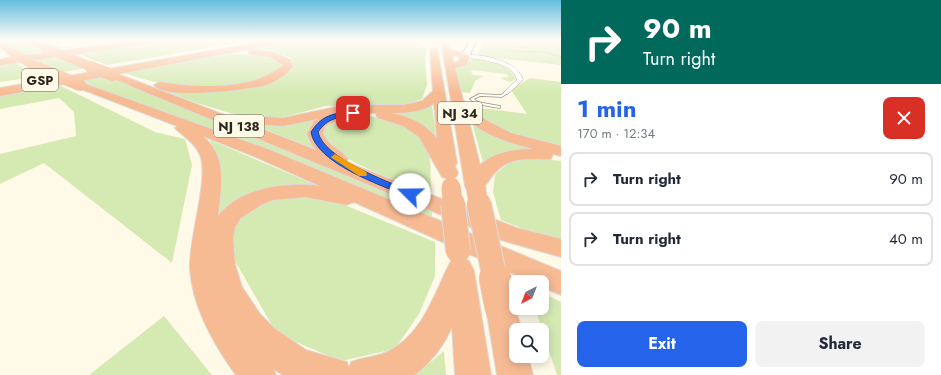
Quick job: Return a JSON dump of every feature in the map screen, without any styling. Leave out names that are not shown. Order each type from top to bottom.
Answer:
[{"type":"highway","name":"NJ 138","points":[[22,58],[37,67],[80,85],[264,154],[561,283]]},
{"type":"highway","name":"GSP","points":[[0,62],[32,58]]},
{"type":"highway","name":"NJ 138","points":[[72,58],[112,75],[512,235]]},
{"type":"highway","name":"GSP","points":[[0,88],[172,58]]},
{"type":"highway","points":[[0,92],[189,58]]},
{"type":"highway","points":[[112,75],[173,88],[221,89],[248,85],[269,79],[284,71],[288,64],[286,60],[282,58]]},
{"type":"highway","name":"NJ 34","points":[[438,58],[439,92],[473,375]]},
{"type":"highway","name":"NJ 34","points":[[444,58],[450,67],[501,308],[516,369]]},
{"type":"highway","points":[[450,67],[461,64],[464,58]]},
{"type":"highway","points":[[196,108],[249,120],[283,122],[345,109],[412,108],[426,104],[439,92]]},
{"type":"highway","points":[[458,102],[469,116],[490,130],[508,137],[561,152]]},
{"type":"highway","points":[[366,176],[320,145],[314,134],[319,124],[331,117],[353,113],[378,114],[397,118],[418,127],[427,135],[450,180]]},
{"type":"highway","points":[[168,118],[198,140],[211,156],[213,173],[204,239],[204,272],[218,320],[237,350],[258,375]]},
{"type":"highway","points":[[476,188],[489,166],[503,158],[525,154],[561,158]]},
{"type":"highway","points":[[334,375],[311,370],[285,358],[265,343],[251,328],[232,294],[224,275],[221,245],[224,226],[234,212],[249,201],[267,194],[288,190],[331,195],[402,214]]},
{"type":"highway","points":[[512,235],[561,248]]},
{"type":"highway","points":[[512,235],[561,254]]},
{"type":"highway","points":[[364,375],[388,370],[405,362],[419,350],[431,336],[440,320],[459,260]]},
{"type":"street","points":[[464,58],[501,62],[518,74],[520,80],[506,93]]},
{"type":"lane","points":[[499,107],[477,103],[472,100],[479,95],[502,96],[506,93]]},
{"type":"green space","points":[[61,58],[86,68],[58,73],[32,60]]},
{"type":"green space","points":[[87,58],[151,58],[107,65]]},
{"type":"green space","points":[[210,58],[275,58],[282,61],[281,69],[261,78],[241,84],[221,87],[181,87],[121,72]]},
{"type":"green space","points":[[290,58],[425,58],[427,85],[422,99],[403,106],[326,106],[280,118],[256,121],[197,103],[154,87],[186,91],[211,91],[281,76],[289,71],[291,58]]},
{"type":"green space","points":[[473,58],[497,63],[508,69],[516,79],[510,82],[500,78],[509,77],[506,74],[472,70],[471,72],[473,75],[483,76],[475,81],[470,93],[462,92],[455,67],[464,66]]},
{"type":"green space","points":[[491,58],[561,58],[561,65]]},
{"type":"green space","points":[[13,62],[40,76],[0,82],[0,64]]},
{"type":"green space","points":[[102,75],[431,207],[433,221],[73,80]]},
{"type":"green space","points":[[530,78],[561,82],[561,148],[505,132],[477,119],[474,107],[527,114],[511,90]]},
{"type":"green space","points":[[55,83],[155,132],[185,139],[192,165],[172,263],[44,163],[0,184],[0,154],[76,136],[74,112],[59,98],[0,109],[0,94]]},
{"type":"green space","points":[[432,106],[436,135],[419,125],[376,111],[410,112]]},
{"type":"green space","points":[[325,115],[316,149],[244,122]]},
{"type":"green space","points":[[353,115],[385,119],[407,126],[417,132],[424,140],[428,149],[431,192],[359,165],[321,140],[320,129],[333,120]]},
{"type":"green space","points":[[472,123],[561,155],[522,151],[500,153],[483,163]]},
{"type":"green space","points":[[210,140],[330,191],[293,185],[216,221],[218,167]]},
{"type":"green space","points":[[530,158],[561,161],[561,243],[501,220],[493,192],[495,175],[511,163]]},
{"type":"green space","points":[[294,196],[335,201],[435,242],[435,276],[419,314],[395,349],[341,361],[277,334],[235,261],[233,227],[246,212],[259,203]]},
{"type":"green space","points":[[549,296],[561,302],[561,375],[557,375],[549,351],[549,323],[540,323],[537,315],[549,315]]},
{"type":"green space","points":[[164,316],[212,375],[89,375]]},
{"type":"green space","points":[[444,351],[446,375],[415,375]]},
{"type":"slow traffic","points":[[335,157],[363,174]]},
{"type":"route","points":[[353,113],[331,117],[321,122],[314,134],[316,140],[330,153],[366,176],[410,194]]}]
